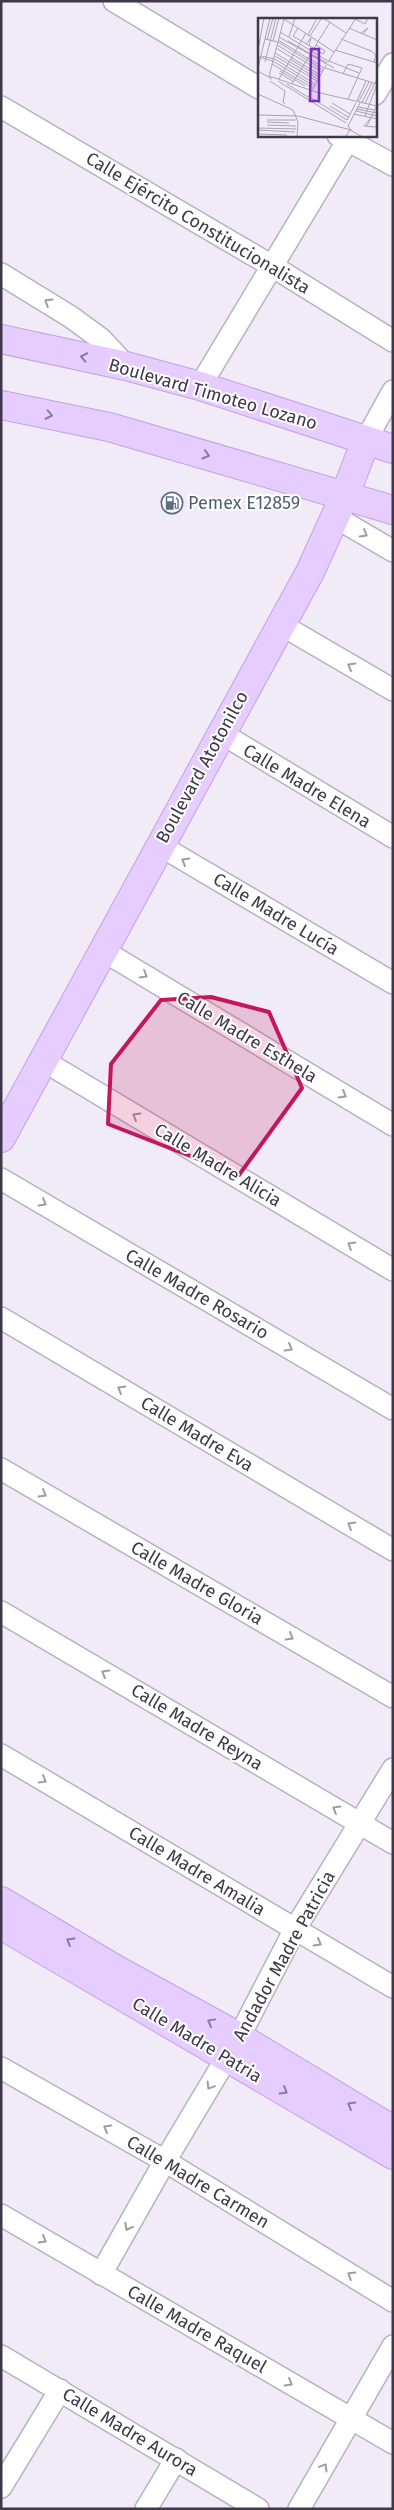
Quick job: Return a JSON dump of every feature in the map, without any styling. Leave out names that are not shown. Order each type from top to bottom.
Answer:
[{"type":"main road","name":"Boulevard Timoteo Lozano","points":[[1,339],[126,366],[200,386],[393,450]]},
{"type":"main road","points":[[1,405],[109,428],[340,506],[393,510]]},
{"type":"main road","name":"Boulevard Atotonilco","points":[[1,1138],[310,572],[340,506],[366,440]]},
{"type":"main road","name":"Calle Madre Patria","points":[[1,1901],[117,1970],[393,2155]]},
{"type":"main road","name":"Calle Madre Patria","points":[[1,1924],[233,2048],[393,2130]]},
{"type":"street","points":[[114,1],[258,87]]},
{"type":"street","points":[[376,92],[393,64]]},
{"type":"street","name":"Calle Ejército Constitucionalista","points":[[1,106],[272,266],[393,341]]},
{"type":"street","points":[[200,386],[346,137],[393,165]]},
{"type":"street","points":[[1,274],[79,322],[101,339],[126,366]]},
{"type":"street","name":"Boulevard Atotonilco","points":[[366,440],[393,391]]},
{"type":"street","points":[[340,506],[393,551]]},
{"type":"street","points":[[280,624],[393,690]]},
{"type":"street","name":"Calle Madre Elena","points":[[221,734],[393,837]]},
{"type":"street","name":"Calle Madre Lucía","points":[[159,846],[393,983]]},
{"type":"street","name":"Calle Madre Esthela","points":[[102,950],[393,1124]]},
{"type":"street","name":"Calle Madre Alicia","points":[[44,1061],[393,1270]]},
{"type":"street","name":"Calle Madre Rosario","points":[[1,1179],[393,1409]]},
{"type":"street","name":"Calle Madre Eva","points":[[1,1318],[393,1550]]},
{"type":"street","name":"Calle Madre Gloria","points":[[1,1469],[393,1697]]},
{"type":"street","name":"Calle Madre Reyna","points":[[1,1612],[393,1843]]},
{"type":"street","name":"Calle Madre Amalia","points":[[1,1755],[393,1987]]},
{"type":"street","name":"Andador Madre Patricia","points":[[101,2274],[165,2161],[233,2048],[295,1930],[393,1769]]},
{"type":"street","name":"Calle Madre Carmen","points":[[1,2068],[165,2161],[393,2301]]},
{"type":"street","name":"Calle Madre Raquel","points":[[1,2215],[393,2443]]},
{"type":"street","points":[[299,2509],[393,2346]]},
{"type":"street","name":"Calle Madre Aurora","points":[[1,2356],[258,2509]]},
{"type":"street","points":[[1,2487],[60,2390]]},
{"type":"street","points":[[146,2509],[176,2459]]},
{"type":"highlighted area","points":[[211,997],[269,1012],[302,1088],[239,1175],[185,1152],[108,1124],[111,1064],[161,1000]]},
{"type":"place","name":"Pemex E12859","points":[[172,503]]}]
